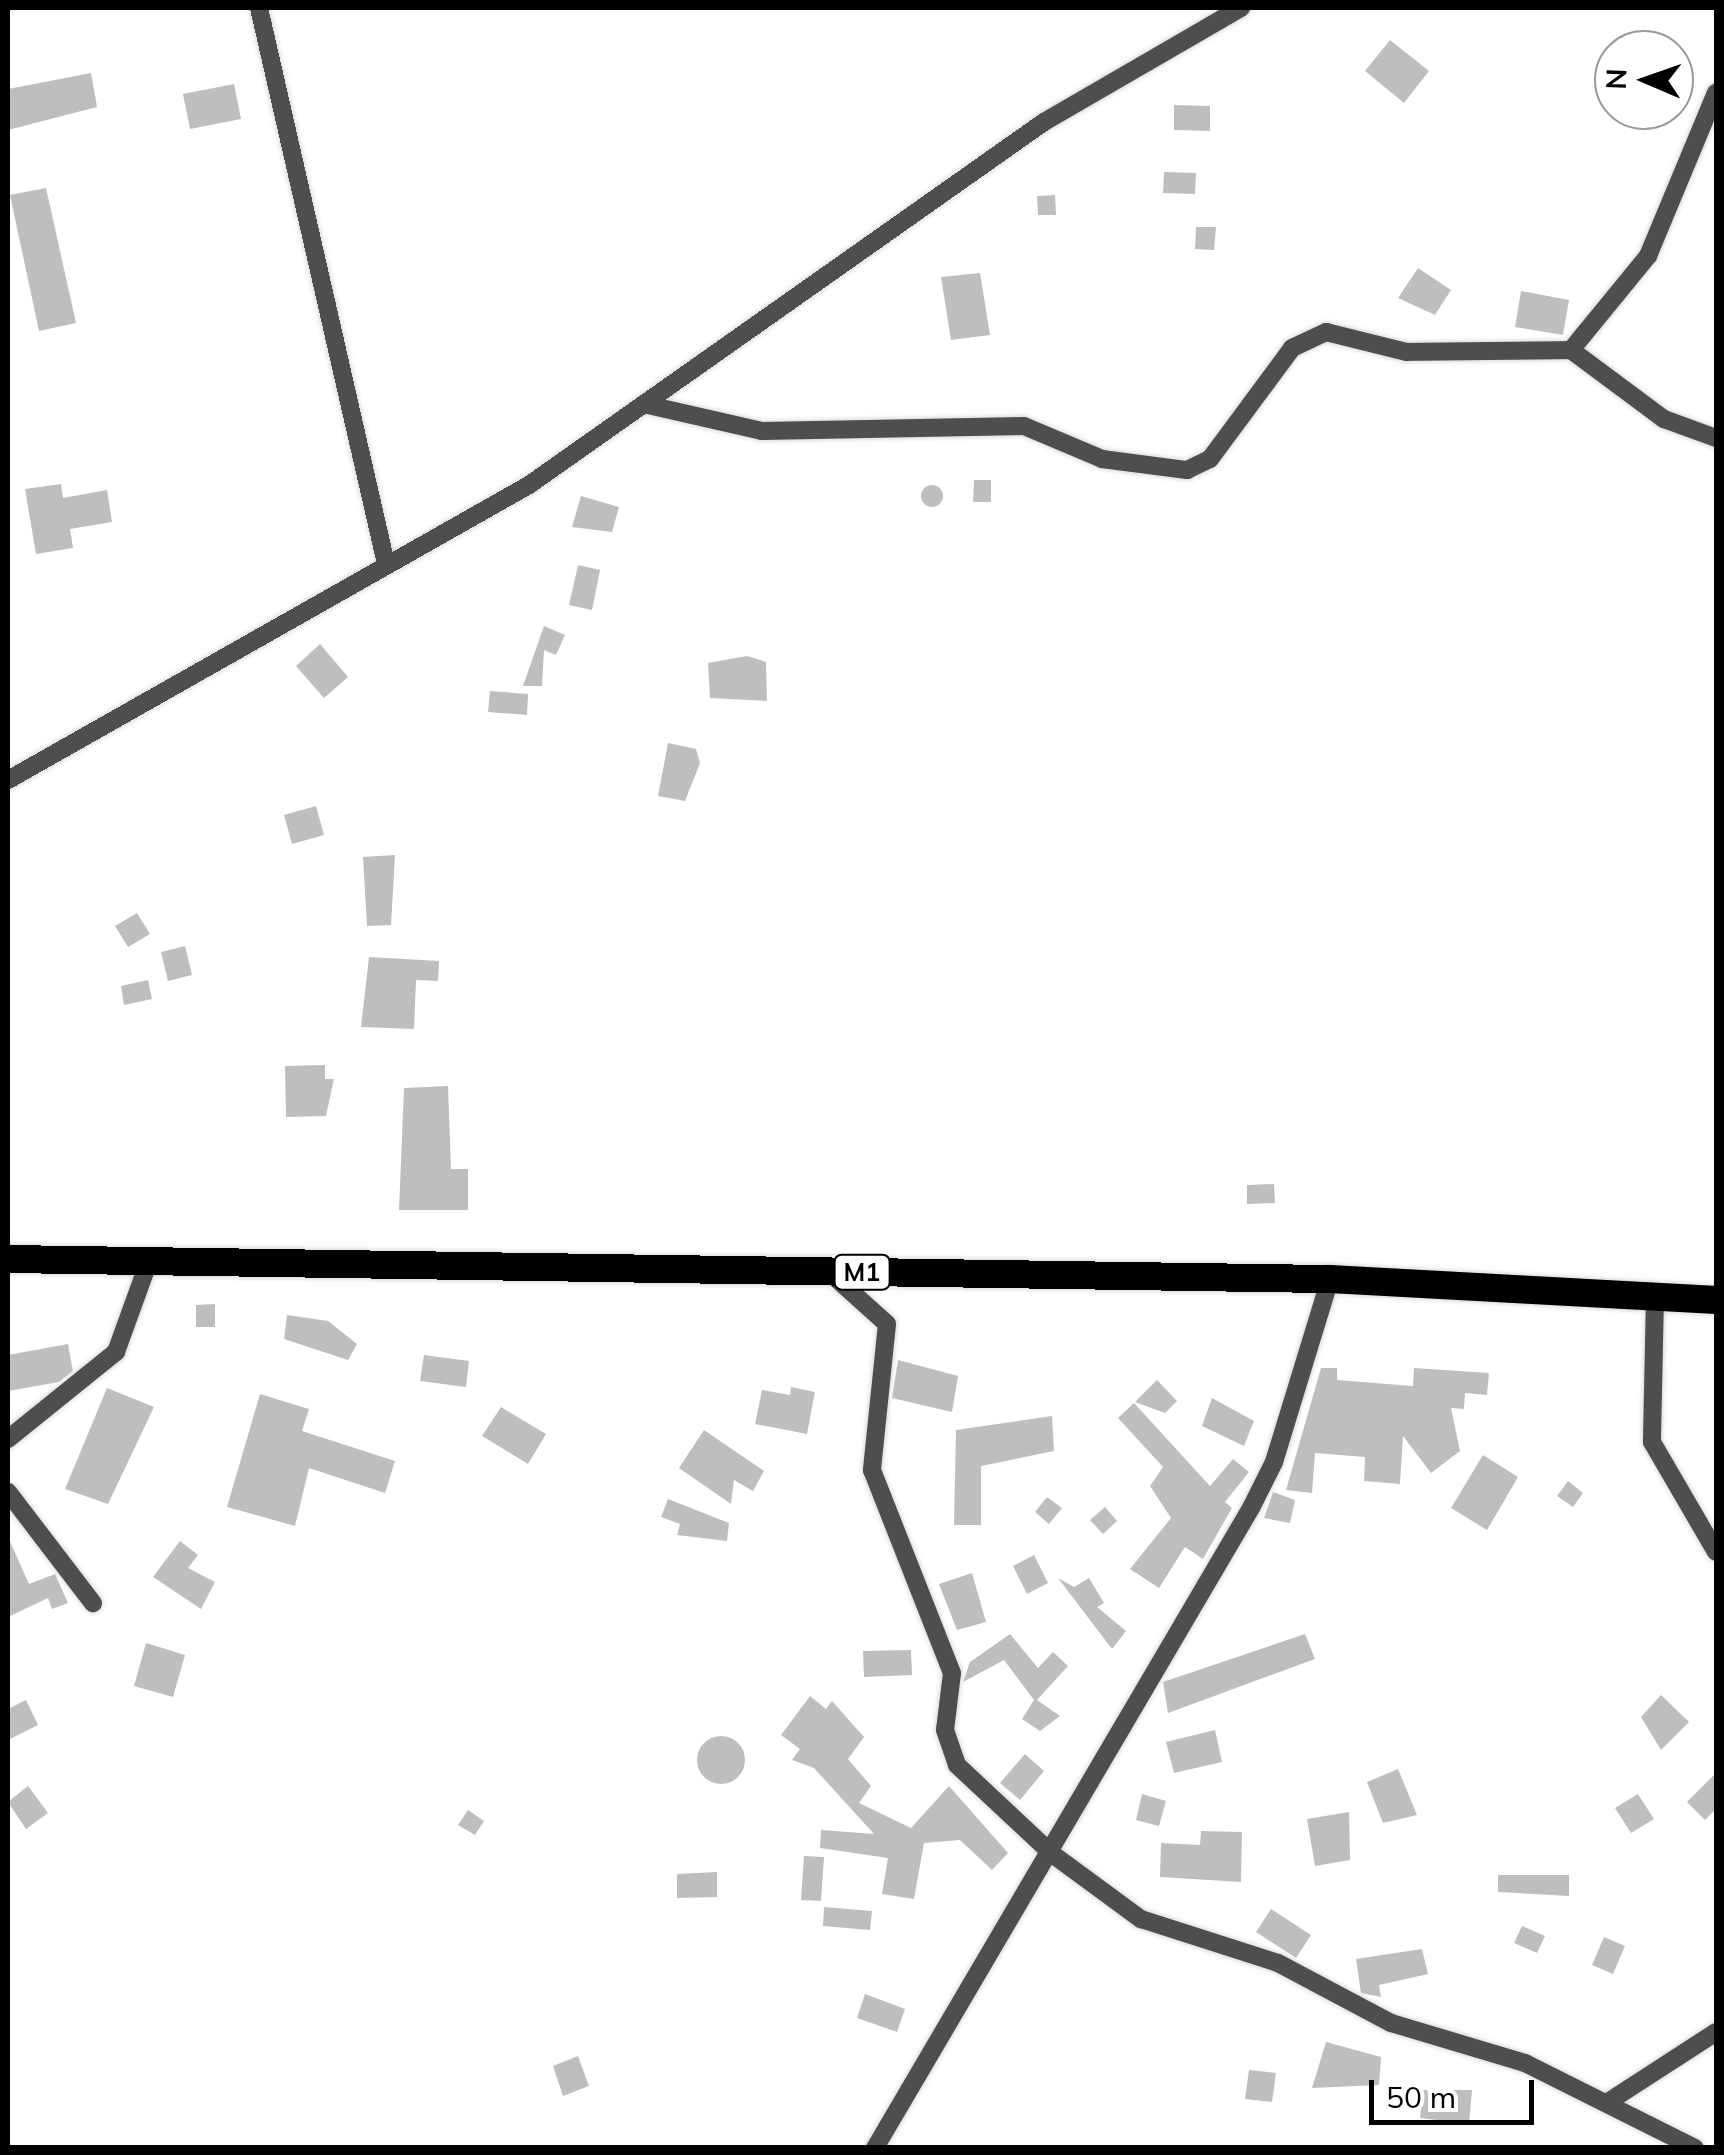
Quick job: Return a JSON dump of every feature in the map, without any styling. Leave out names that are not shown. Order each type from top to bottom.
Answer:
[{"type":"highway","name":"M1","points":[[8,1260],[1330,1278],[1716,1300]]},
{"type":"street","points":[[258,8],[386,564]]},
{"type":"street","points":[[8,780],[386,564],[456,530],[648,404],[1044,122],[1241,8]]},
{"type":"street","points":[[1571,350],[1648,256],[1716,93]]},
{"type":"street","points":[[648,404],[762,430],[1024,426],[1102,459],[1187,470],[1210,459],[1308,337],[1350,334],[1426,353],[1571,350],[1664,419],[1716,438]]},
{"type":"street","points":[[8,1439],[116,1352],[150,1261]]},
{"type":"street","points":[[828,1271],[887,1324],[872,1470],[952,1673],[947,1749],[1050,1853],[1141,1919],[1278,1962],[1392,2023],[1525,2063],[1695,2148]]},
{"type":"street","points":[[874,2148],[1050,1853],[1274,1462],[1330,1278]]},
{"type":"street","points":[[1655,1296],[1652,1442],[1716,1552]]},
{"type":"street","points":[[8,1492],[93,1603]]},
{"type":"street","points":[[1608,2102],[1716,2032]]},
{"type":"building","points":[[1390,40],[1429,71],[1404,103],[1365,71]]},
{"type":"building","points":[[91,73],[97,107],[8,130],[8,89]]},
{"type":"building","points":[[234,84],[241,119],[190,129],[183,94]]},
{"type":"building","points":[[1174,105],[1210,106],[1210,131],[1174,130]]},
{"type":"building","points":[[1164,172],[1196,173],[1195,194],[1163,193]]},
{"type":"building","points":[[46,188],[76,323],[39,331],[10,195]]},
{"type":"building","points":[[1055,195],[1056,215],[1038,215],[1037,196]]},
{"type":"building","points":[[1196,227],[1216,227],[1214,250],[1195,249]]},
{"type":"building","points":[[1418,268],[1451,290],[1435,315],[1398,298]]},
{"type":"building","points":[[980,273],[990,335],[951,340],[941,277]]},
{"type":"building","points":[[1521,291],[1569,300],[1563,335],[1515,327]]},
{"type":"building","points":[[974,480],[991,480],[991,502],[973,502]]},
{"type":"building","points":[[61,484],[63,498],[107,490],[112,522],[70,529],[73,548],[36,554],[25,489]]},
{"type":"building","points":[[932,485],[940,488],[940,504],[932,507],[924,504],[921,496],[924,488]]},
{"type":"building","points":[[581,496],[619,507],[612,532],[572,527]]},
{"type":"building","points":[[578,565],[600,570],[592,610],[569,605]]},
{"type":"building","points":[[544,626],[565,635],[556,655],[544,650],[542,686],[523,686]]},
{"type":"building","points":[[320,644],[348,677],[324,698],[296,666]]},
{"type":"building","points":[[747,656],[766,662],[767,701],[710,698],[708,663]]},
{"type":"building","points":[[490,691],[528,694],[527,715],[488,712]]},
{"type":"building","points":[[668,743],[696,749],[700,763],[685,801],[658,796]]},
{"type":"building","points":[[316,806],[324,835],[292,844],[284,815]]},
{"type":"building","points":[[395,855],[391,925],[367,926],[363,857]]},
{"type":"building","points":[[137,913],[150,934],[128,947],[115,926]]},
{"type":"building","points":[[185,946],[192,975],[168,981],[161,952]]},
{"type":"building","points":[[369,957],[439,961],[438,981],[416,980],[414,1029],[361,1027]]},
{"type":"building","points":[[148,980],[152,999],[124,1005],[121,986]]},
{"type":"building","points":[[325,1065],[325,1079],[334,1079],[326,1116],[286,1117],[285,1066]]},
{"type":"building","points":[[448,1086],[451,1169],[468,1169],[468,1210],[399,1210],[404,1088]]},
{"type":"building","points":[[1274,1184],[1275,1203],[1247,1204],[1247,1185]]},
{"type":"building","points":[[215,1304],[215,1327],[196,1327],[196,1305]]},
{"type":"building","points":[[287,1315],[328,1321],[357,1344],[348,1360],[284,1339]]},
{"type":"building","points":[[68,1344],[73,1371],[59,1382],[8,1391],[8,1355]]},
{"type":"building","points":[[424,1355],[469,1361],[466,1387],[420,1381]]},
{"type":"building","points":[[898,1360],[958,1376],[952,1412],[892,1398]]},
{"type":"building","points":[[1321,1368],[1337,1368],[1337,1380],[1413,1386],[1414,1368],[1489,1373],[1487,1395],[1465,1393],[1464,1409],[1451,1408],[1460,1451],[1431,1473],[1403,1436],[1400,1484],[1364,1481],[1365,1457],[1315,1453],[1312,1493],[1286,1490]]},
{"type":"building","points":[[1157,1380],[1177,1401],[1165,1413],[1135,1402]]},
{"type":"building","points":[[791,1387],[815,1392],[807,1434],[755,1424],[762,1390],[790,1395]]},
{"type":"building","points":[[107,1388],[154,1407],[108,1504],[65,1489]]},
{"type":"building","points":[[260,1394],[309,1409],[302,1431],[395,1461],[385,1493],[309,1468],[295,1526],[227,1507]]},
{"type":"building","points":[[1212,1398],[1254,1421],[1244,1446],[1202,1426]]},
{"type":"building","points":[[1134,1403],[1210,1486],[1233,1459],[1249,1472],[1225,1502],[1232,1508],[1203,1559],[1185,1547],[1159,1588],[1130,1569],[1171,1518],[1150,1486],[1163,1467],[1118,1418]]},
{"type":"building","points":[[501,1407],[546,1434],[528,1464],[482,1436]]},
{"type":"building","points":[[1052,1416],[1054,1451],[981,1466],[981,1525],[954,1525],[956,1430]]},
{"type":"building","points":[[704,1430],[764,1471],[753,1491],[734,1480],[731,1504],[679,1468]]},
{"type":"building","points":[[1483,1455],[1518,1477],[1487,1530],[1451,1508]]},
{"type":"building","points":[[1568,1481],[1583,1493],[1573,1507],[1557,1496]]},
{"type":"building","points":[[1273,1492],[1295,1500],[1290,1523],[1264,1518]]},
{"type":"building","points":[[1047,1497],[1062,1508],[1049,1524],[1035,1512]]},
{"type":"building","points":[[668,1499],[729,1523],[727,1541],[677,1535],[680,1524],[661,1517]]},
{"type":"building","points":[[1105,1507],[1117,1521],[1103,1534],[1090,1520]]},
{"type":"building","points":[[8,1537],[29,1584],[55,1574],[68,1603],[52,1609],[48,1598],[8,1617]]},
{"type":"building","points":[[180,1541],[198,1555],[188,1568],[215,1582],[201,1609],[153,1577]]},
{"type":"building","points":[[1034,1555],[1048,1583],[1027,1594],[1013,1566]]},
{"type":"building","points":[[972,1573],[986,1622],[957,1630],[939,1584]]},
{"type":"building","points":[[1058,1578],[1074,1587],[1089,1578],[1104,1603],[1097,1607],[1126,1631],[1112,1649]]},
{"type":"building","points":[[1010,1634],[1038,1668],[1053,1652],[1068,1666],[1037,1700],[1060,1716],[1040,1731],[1022,1719],[1034,1700],[1004,1660],[963,1682],[970,1662]]},
{"type":"building","points":[[1305,1634],[1315,1659],[1168,1713],[1163,1682]]},
{"type":"building","points":[[146,1643],[185,1655],[173,1697],[134,1686]]},
{"type":"building","points":[[911,1650],[912,1675],[864,1677],[863,1651]]},
{"type":"building","points":[[1661,1695],[1689,1722],[1661,1750],[1641,1717]]},
{"type":"building","points":[[810,1696],[826,1709],[832,1701],[864,1737],[848,1759],[871,1786],[859,1803],[911,1828],[949,1786],[1008,1853],[992,1870],[960,1840],[924,1843],[914,1899],[882,1894],[888,1858],[820,1848],[821,1830],[874,1834],[814,1768],[792,1760],[800,1749],[781,1735]]},
{"type":"building","points":[[26,1700],[38,1725],[8,1740],[8,1709]]},
{"type":"building","points":[[1215,1730],[1222,1762],[1174,1773],[1166,1742]]},
{"type":"building","points":[[721,1736],[738,1743],[745,1760],[738,1777],[721,1784],[704,1777],[697,1760],[704,1743]]},
{"type":"building","points":[[1025,1754],[1044,1771],[1020,1800],[1000,1783]]},
{"type":"building","points":[[1398,1769],[1417,1815],[1383,1823],[1367,1782]]},
{"type":"building","points":[[1716,1773],[1716,1809],[1705,1820],[1687,1802]]},
{"type":"building","points":[[28,1786],[48,1813],[26,1829],[8,1802]]},
{"type":"building","points":[[1142,1794],[1166,1801],[1159,1826],[1136,1820]]},
{"type":"building","points":[[1638,1794],[1654,1819],[1631,1833],[1615,1808]]},
{"type":"building","points":[[468,1810],[484,1821],[475,1835],[458,1825]]},
{"type":"building","points":[[1349,1812],[1350,1860],[1315,1866],[1307,1819]]},
{"type":"building","points":[[1201,1831],[1242,1832],[1241,1882],[1160,1877],[1161,1843],[1200,1845]]},
{"type":"building","points":[[804,1856],[824,1857],[821,1901],[801,1900]]},
{"type":"building","points":[[717,1872],[717,1897],[677,1898],[677,1874]]},
{"type":"building","points":[[1498,1875],[1569,1875],[1569,1896],[1498,1892]]},
{"type":"building","points":[[824,1907],[872,1911],[870,1930],[823,1926]]},
{"type":"building","points":[[1271,1909],[1311,1935],[1296,1958],[1256,1932]]},
{"type":"building","points":[[1522,1926],[1545,1936],[1537,1953],[1514,1943]]},
{"type":"building","points":[[1604,1937],[1625,1946],[1613,1974],[1592,1965]]},
{"type":"building","points":[[1422,1949],[1428,1974],[1379,1985],[1381,1997],[1361,1993],[1356,1959]]},
{"type":"building","points":[[865,1994],[905,2009],[897,2032],[857,2018]]},
{"type":"building","points":[[1326,2042],[1381,2057],[1379,2085],[1312,2088]]},
{"type":"building","points":[[578,2056],[589,2086],[563,2096],[553,2066]]},
{"type":"building","points":[[1249,2070],[1276,2073],[1272,2102],[1245,2099]]},
{"type":"building","points":[[1423,2090],[1472,2090],[1469,2124],[1420,2118]]}]
